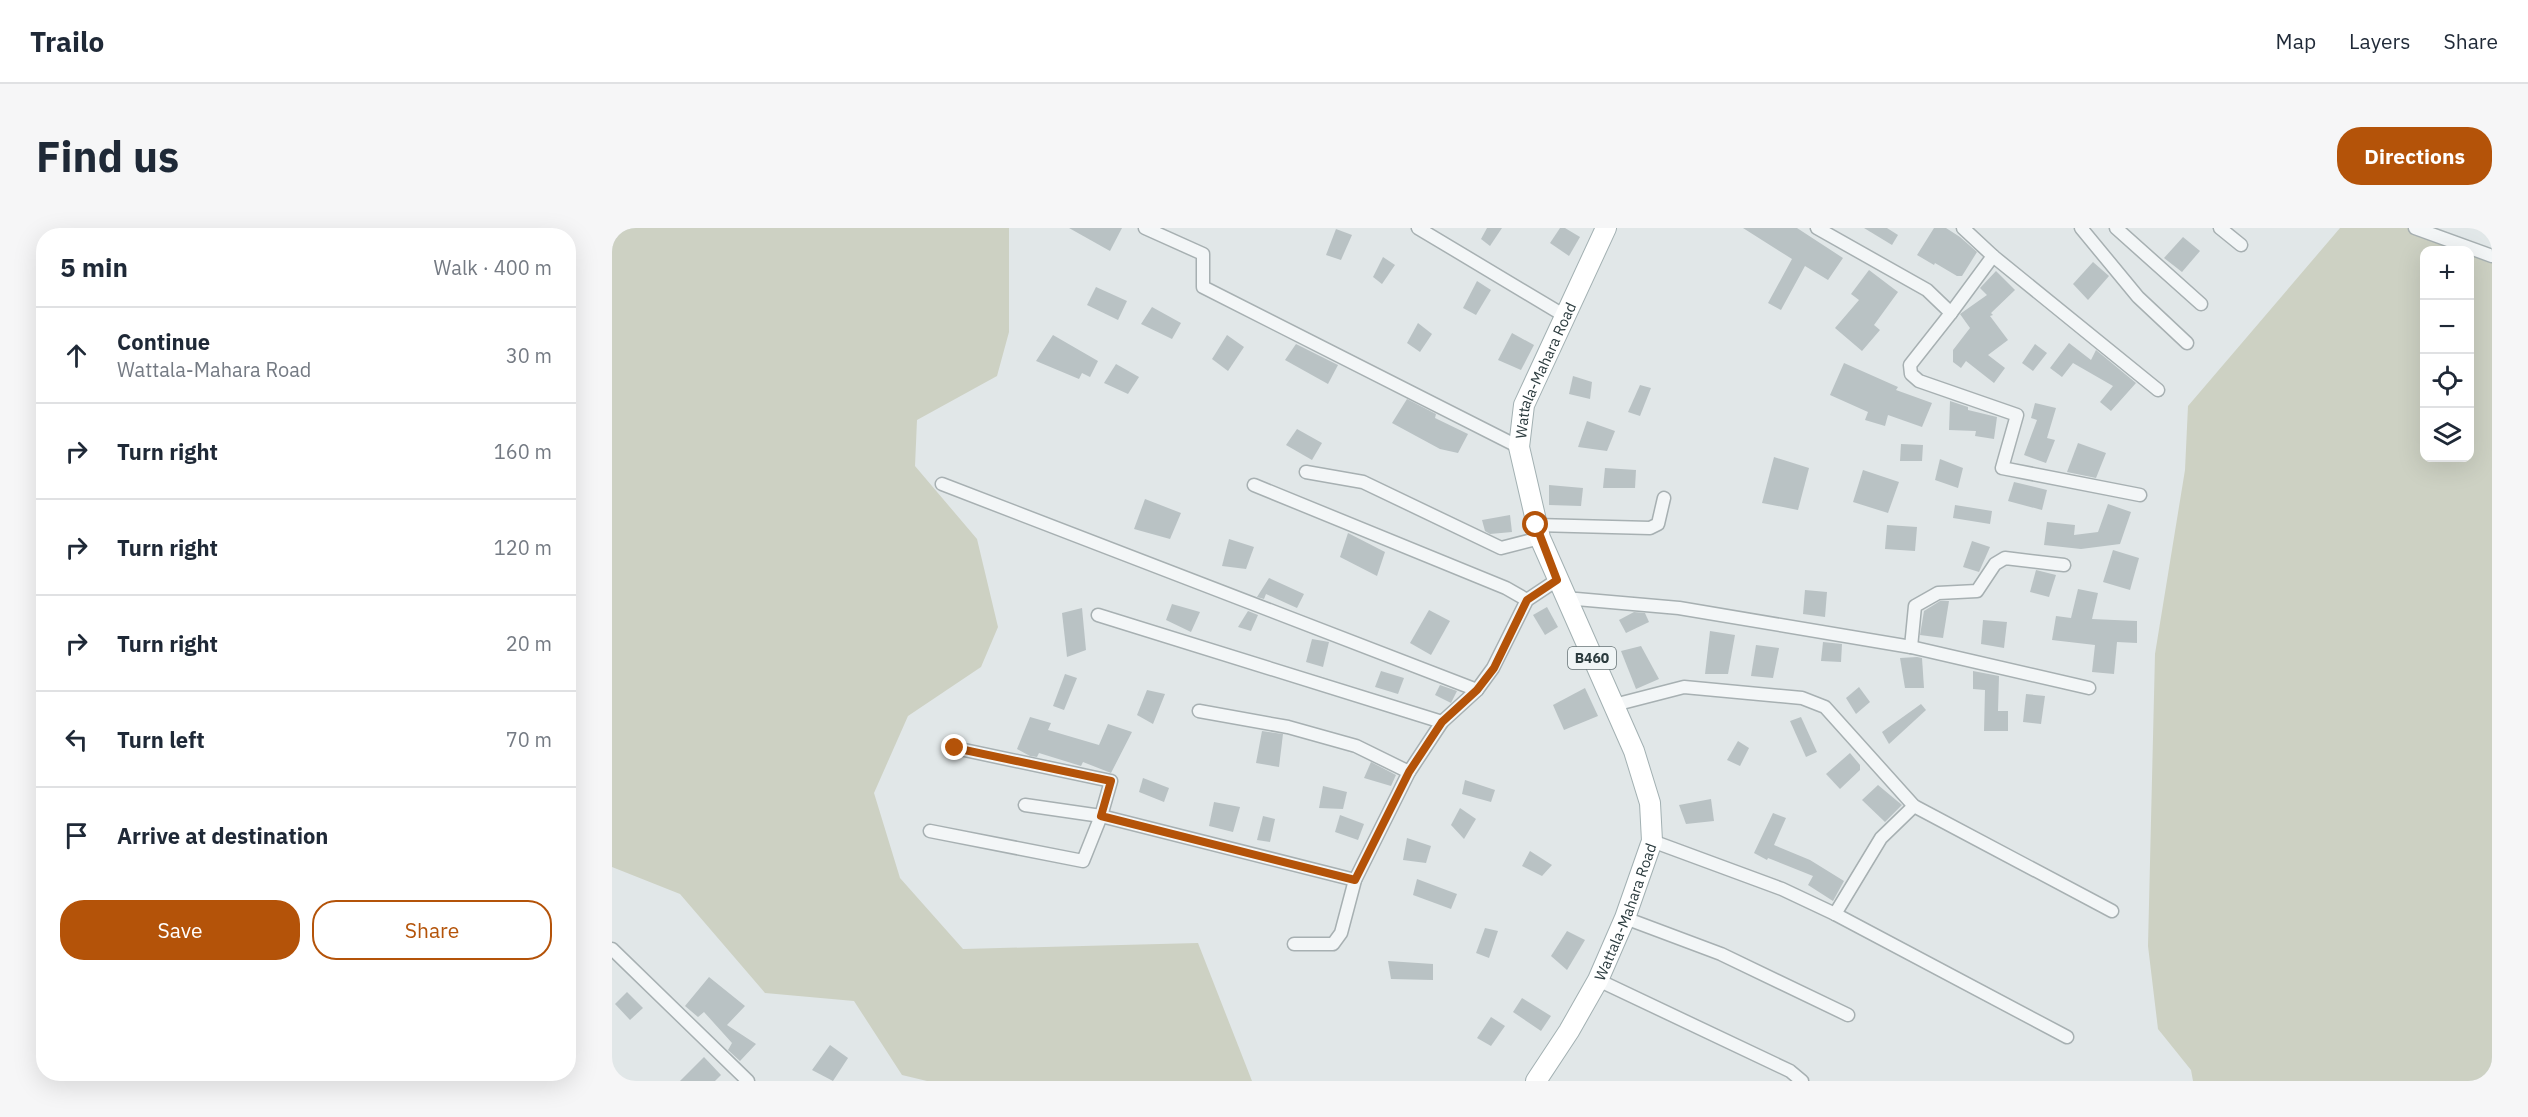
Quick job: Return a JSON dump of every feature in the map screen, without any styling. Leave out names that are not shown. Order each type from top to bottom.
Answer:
[{"type":"main road","name":"Wattala-Mahara Road","points":[[1540,1080],[1598,980],[1625,918],[1652,841],[1650,803],[1634,750],[1557,580],[1538,532],[1519,447],[1524,405],[1606,228]]},
{"type":"street","points":[[1145,228],[1203,254],[1203,287],[1519,447]]},
{"type":"street","points":[[1418,228],[1565,316]]},
{"type":"street","points":[[1817,228],[1927,290],[1951,313]]},
{"type":"street","points":[[1964,228],[1993,256],[2158,390]]},
{"type":"street","points":[[2081,228],[2138,297],[2187,343]]},
{"type":"street","points":[[2116,228],[2201,304]]},
{"type":"street","points":[[2220,228],[2241,245]]},
{"type":"street","points":[[2415,228],[2492,256]]},
{"type":"street","points":[[1993,256],[1910,365],[1911,374],[1919,381],[2017,415],[2002,468],[2140,495]]},
{"type":"street","points":[[1306,472],[1363,482],[1501,548],[1538,532],[1650,528],[1658,524],[1664,498]]},
{"type":"street","points":[[942,484],[1477,690]]},
{"type":"street","points":[[1254,485],[1506,588],[1527,600]]},
{"type":"street","points":[[1911,647],[1915,606],[1938,593],[1977,591],[1995,564],[2005,558],[2064,565]]},
{"type":"street","points":[[1294,944],[1333,944],[1341,933],[1355,880],[1409,772],[1442,722],[1477,690],[1494,668],[1527,600],[1557,580]]},
{"type":"street","points":[[1565,598],[1679,608],[1911,647],[2089,688]]},
{"type":"street","points":[[1098,615],[1442,722]]},
{"type":"street","points":[[1614,705],[1684,687],[1802,698],[1825,707],[1914,806],[2112,911]]},
{"type":"street","points":[[1199,711],[1288,727],[1345,743],[1409,772]]},
{"type":"street","points":[[930,831],[1083,861],[1101,816],[1111,781],[955,748]]},
{"type":"street","points":[[1024,805],[1101,816],[1355,880]]},
{"type":"street","points":[[1835,914],[1881,838],[1914,806]]},
{"type":"street","points":[[1652,841],[1782,889],[1835,914],[2067,1037]]},
{"type":"street","points":[[1625,918],[1721,954],[1848,1015]]},
{"type":"street","points":[[612,949],[748,1081]]},
{"type":"street","points":[[1598,980],[1790,1071],[1802,1081]]},
{"type":"shaded area","points":[[612,228],[1009,228],[1009,332],[997,376],[917,420],[915,466],[977,539],[998,627],[981,667],[908,716],[874,793],[900,878],[963,949],[1198,943],[1252,1081],[927,1081],[902,1075],[854,1001],[765,993],[680,894],[612,867]]},
{"type":"shaded area","points":[[2340,228],[2407,228],[2456,246],[2420,246],[2420,462],[2474,462],[2474,253],[2492,260],[2492,1081],[2193,1081],[2191,1070],[2158,1029],[2148,946],[2155,654],[2185,470],[2188,406]]},
{"type":"building","points":[[1069,228],[1122,228],[1110,251]]},
{"type":"building","points":[[1487,228],[1502,228],[1490,246],[1481,239]]},
{"type":"building","points":[[1560,228],[1565,228],[1580,237],[1569,256],[1550,243]]},
{"type":"building","points":[[1743,228],[1797,228],[1843,258],[1828,280],[1805,266],[1781,310],[1768,303],[1792,259]]},
{"type":"building","points":[[1864,228],[1887,228],[1898,235],[1892,245]]},
{"type":"building","points":[[1934,228],[1946,228],[1977,252],[1962,276],[1957,276],[1917,255]]},
{"type":"building","points":[[1336,229],[1352,235],[1341,260],[1326,255]]},
{"type":"building","points":[[2183,237],[2200,251],[2182,272],[2164,258]]},
{"type":"building","points":[[1383,257],[1395,265],[1382,284],[1373,277]]},
{"type":"building","points":[[2093,262],[2109,276],[2088,300],[2073,284]]},
{"type":"building","points":[[1869,270],[1898,292],[1874,325],[1880,330],[1862,351],[1835,328],[1859,300],[1851,294]]},
{"type":"building","points":[[1996,271],[2015,290],[1990,316],[2008,340],[1988,355],[2005,368],[1994,383],[1966,361],[1961,368],[1953,362],[1953,350],[1970,328],[1960,314],[1987,295],[1980,288]]},
{"type":"building","points":[[1477,281],[1491,290],[1476,315],[1463,308]]},
{"type":"building","points":[[1096,287],[1127,301],[1118,320],[1087,305]]},
{"type":"building","points":[[1152,307],[1181,323],[1172,339],[1141,324]]},
{"type":"building","points":[[1418,323],[1432,334],[1420,352],[1407,343]]},
{"type":"building","points":[[1512,333],[1534,345],[1521,370],[1498,360]]},
{"type":"building","points":[[1053,335],[1098,361],[1090,377],[1082,373],[1079,379],[1036,361]]},
{"type":"building","points":[[1227,335],[1244,347],[1228,371],[1212,359]]},
{"type":"building","points":[[2069,343],[2091,360],[2096,350],[2136,383],[2111,411],[2100,402],[2113,386],[2073,363],[2062,377],[2050,368]]},
{"type":"building","points":[[1296,344],[1338,365],[1328,384],[1285,360]]},
{"type":"building","points":[[2035,344],[2047,353],[2033,371],[2022,363]]},
{"type":"building","points":[[1844,363],[1898,387],[1896,390],[1932,403],[1922,427],[1888,415],[1885,426],[1865,420],[1868,412],[1830,395]]},
{"type":"building","points":[[1116,364],[1139,377],[1128,394],[1104,383]]},
{"type":"building","points":[[1573,376],[1592,382],[1590,399],[1569,394]]},
{"type":"building","points":[[1640,385],[1651,388],[1640,416],[1628,412]]},
{"type":"building","points":[[1407,399],[1436,414],[1435,418],[1468,434],[1458,453],[1440,449],[1392,423]]},
{"type":"building","points":[[1950,401],[1968,407],[1968,410],[1997,417],[1994,439],[1975,436],[1976,431],[1949,430]]},
{"type":"building","points":[[2035,403],[2056,408],[2047,438],[2055,440],[2046,463],[2024,455],[2037,420],[2031,418]]},
{"type":"building","points":[[1587,421],[1615,431],[1607,451],[1578,447]]},
{"type":"building","points":[[1297,429],[1322,443],[1312,460],[1286,445]]},
{"type":"building","points":[[2078,443],[2106,453],[2096,478],[2067,472]]},
{"type":"building","points":[[1901,444],[1923,445],[1922,461],[1900,461]]},
{"type":"building","points":[[1774,457],[1809,468],[1798,510],[1762,503]]},
{"type":"building","points":[[1940,459],[1963,468],[1958,488],[1935,480]]},
{"type":"building","points":[[1605,468],[1636,470],[1635,488],[1603,488]]},
{"type":"building","points":[[1863,470],[1899,482],[1888,513],[1853,502]]},
{"type":"building","points":[[2014,482],[2047,490],[2042,510],[2008,501]]},
{"type":"building","points":[[1549,485],[1583,488],[1581,506],[1549,505]]},
{"type":"building","points":[[1145,499],[1181,513],[1170,539],[1134,529]]},
{"type":"building","points":[[2108,504],[2131,512],[2120,544],[2081,549],[2044,545],[2047,522],[2075,525],[2074,535],[2098,532]]},
{"type":"building","points":[[1955,505],[1992,511],[1990,524],[1953,518]]},
{"type":"building","points":[[1510,515],[1512,532],[1490,534],[1485,531],[1482,520]]},
{"type":"building","points":[[1887,525],[1917,527],[1915,551],[1885,549]]},
{"type":"building","points":[[1348,533],[1385,552],[1377,576],[1340,557]]},
{"type":"building","points":[[1229,539],[1254,547],[1246,569],[1222,566]]},
{"type":"building","points":[[1972,541],[1990,547],[1979,572],[1963,567]]},
{"type":"building","points":[[2113,550],[2139,558],[2130,590],[2103,582]]},
{"type":"building","points":[[2036,570],[2056,575],[2049,597],[2030,592]]},
{"type":"building","points":[[1269,578],[1304,594],[1297,608],[1266,594],[1264,599],[1257,597]]},
{"type":"building","points":[[2078,589],[2098,593],[2092,619],[2137,621],[2137,643],[2117,642],[2114,674],[2092,672],[2095,645],[2052,640],[2056,616],[2071,618]]},
{"type":"building","points":[[1805,590],[1827,592],[1825,617],[1803,614]]},
{"type":"building","points":[[1940,601],[1949,601],[1943,638],[1920,635],[1924,611]]},
{"type":"building","points":[[1172,604],[1200,612],[1191,632],[1166,620]]},
{"type":"building","points":[[1547,607],[1558,627],[1545,635],[1533,615]]},
{"type":"building","points":[[1082,608],[1086,650],[1067,657],[1062,613]]},
{"type":"building","points":[[1429,610],[1450,621],[1431,655],[1410,643]]},
{"type":"building","points":[[1248,611],[1258,615],[1251,631],[1238,627]]},
{"type":"building","points":[[1634,612],[1645,613],[1649,622],[1626,633],[1619,620]]},
{"type":"building","points":[[1983,620],[2007,622],[2004,648],[1981,644]]},
{"type":"building","points":[[1710,631],[1735,635],[1728,674],[1705,674]]},
{"type":"building","points":[[1312,639],[1329,642],[1323,667],[1306,662]]},
{"type":"building","points":[[1823,642],[1842,644],[1841,662],[1821,661]]},
{"type":"building","points":[[1756,645],[1779,648],[1773,678],[1751,676]]},
{"type":"building","points":[[1641,646],[1659,679],[1636,689],[1621,651]]},
{"type":"building","points":[[1900,658],[1922,658],[1924,688],[1905,688]]},
{"type":"building","points":[[1381,671],[1404,678],[1398,694],[1375,687]]},
{"type":"building","points":[[1973,671],[1999,676],[1998,711],[2008,711],[2008,731],[1984,731],[1985,690],[1973,689]]},
{"type":"building","points":[[1065,674],[1077,678],[1064,710],[1053,706]]},
{"type":"building","points":[[1440,685],[1457,691],[1451,703],[1435,695]]},
{"type":"building","points":[[1859,687],[1870,702],[1856,714],[1846,698]]},
{"type":"building","points":[[1585,688],[1598,716],[1564,730],[1553,705]]},
{"type":"building","points":[[1147,690],[1165,694],[1153,724],[1137,715]]},
{"type":"building","points":[[2026,694],[2045,696],[2041,724],[2023,722]]},
{"type":"building","points":[[1921,704],[1926,710],[1889,744],[1882,732]]},
{"type":"building","points":[[1030,717],[1051,723],[1048,730],[1099,745],[1108,724],[1132,732],[1111,773],[1083,762],[1081,766],[1039,753],[1037,757],[1030,756],[1017,749]]},
{"type":"building","points":[[1801,717],[1817,752],[1806,757],[1790,721]]},
{"type":"building","points":[[1262,731],[1283,734],[1279,767],[1256,763]]},
{"type":"building","points":[[1738,741],[1749,748],[1740,766],[1727,760]]},
{"type":"building","points":[[1850,753],[1860,765],[1860,770],[1840,789],[1826,774]]},
{"type":"building","points":[[1371,762],[1396,775],[1391,786],[1364,778]]},
{"type":"building","points":[[1143,778],[1169,788],[1164,802],[1139,792]]},
{"type":"building","points":[[1465,780],[1495,790],[1491,802],[1462,794]]},
{"type":"building","points":[[1878,785],[1902,805],[1885,822],[1862,800]]},
{"type":"building","points":[[1323,786],[1347,792],[1343,809],[1319,808]]},
{"type":"building","points":[[1711,799],[1714,821],[1686,824],[1679,805]]},
{"type":"building","points":[[1214,802],[1240,807],[1233,832],[1209,826]]},
{"type":"building","points":[[1460,808],[1476,819],[1464,839],[1451,825]]},
{"type":"building","points":[[1773,813],[1786,818],[1774,845],[1810,860],[1844,881],[1833,901],[1808,885],[1813,876],[1768,858],[1767,860],[1754,853]]},
{"type":"building","points":[[1340,815],[1364,824],[1358,840],[1335,832]]},
{"type":"building","points":[[1263,816],[1275,819],[1270,842],[1257,840]]},
{"type":"building","points":[[1407,838],[1431,846],[1426,863],[1403,860]]},
{"type":"building","points":[[1530,851],[1552,865],[1542,876],[1522,866]]},
{"type":"building","points":[[1417,879],[1457,894],[1451,909],[1413,895]]},
{"type":"building","points":[[1485,928],[1498,931],[1489,958],[1476,953]]},
{"type":"building","points":[[1567,931],[1585,940],[1567,970],[1551,956]]},
{"type":"building","points":[[1388,961],[1433,964],[1433,980],[1391,979]]},
{"type":"building","points":[[709,977],[745,1006],[727,1025],[756,1044],[740,1061],[728,1050],[732,1043],[704,1012],[698,1017],[685,1006]]},
{"type":"building","points":[[627,992],[643,1008],[630,1020],[615,1004]]},
{"type":"building","points":[[1522,998],[1551,1016],[1541,1031],[1513,1012]]},
{"type":"building","points":[[1491,1017],[1505,1026],[1491,1046],[1477,1038]]},
{"type":"building","points":[[830,1045],[848,1058],[833,1081],[812,1070]]},
{"type":"building","points":[[704,1057],[721,1075],[715,1081],[680,1081]]},
{"type":"route","points":[[955,748],[1111,781],[1101,816],[1355,880],[1409,772],[1442,722],[1477,690],[1494,668],[1527,600],[1557,580],[1536,525]]}]
